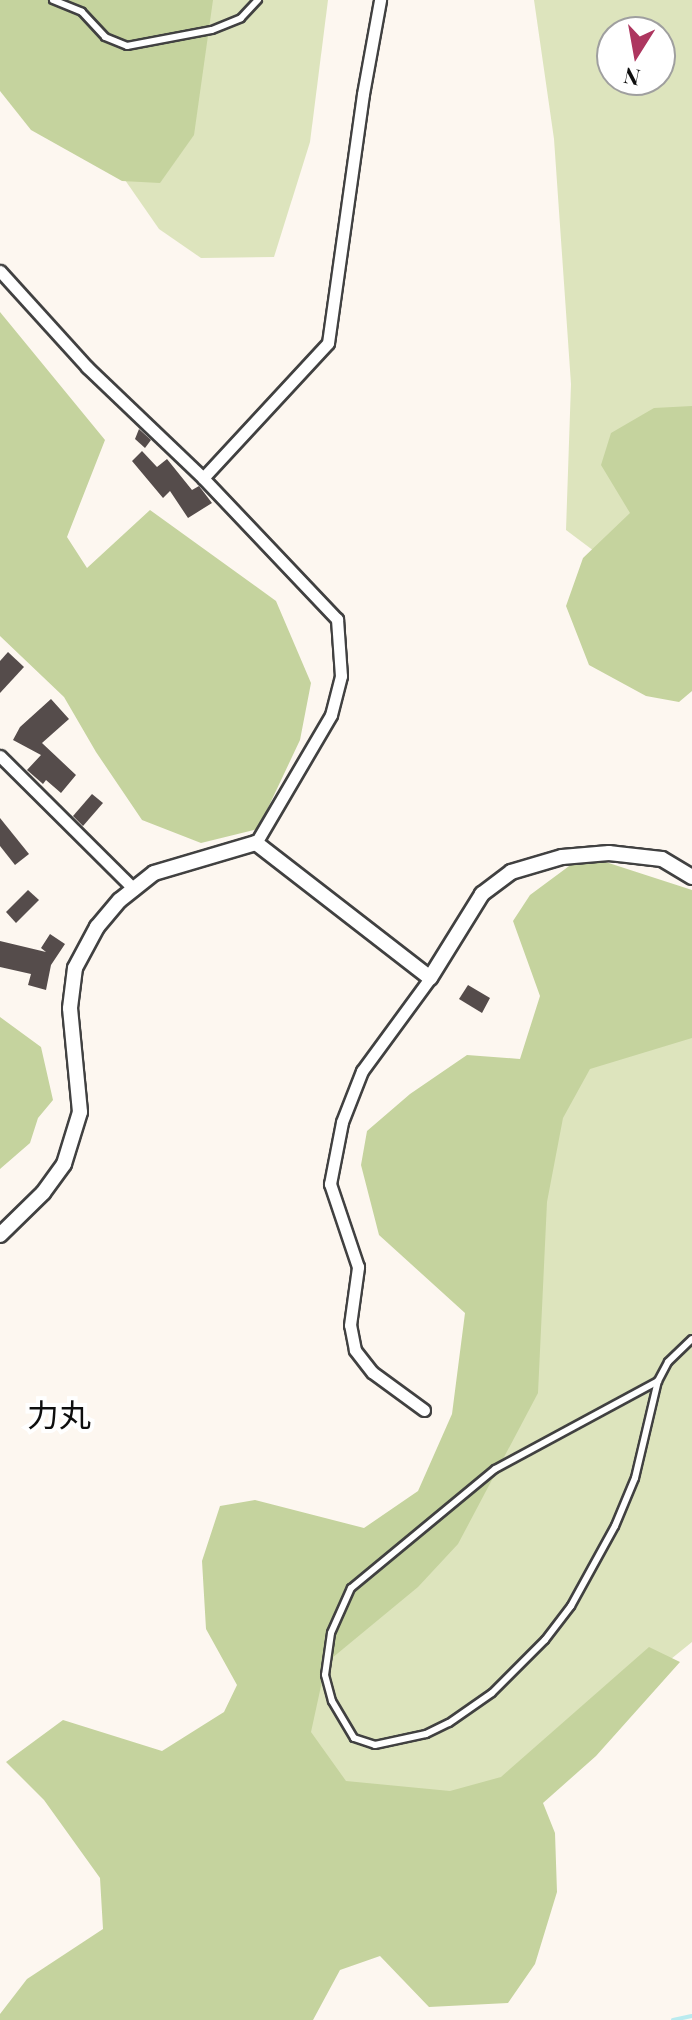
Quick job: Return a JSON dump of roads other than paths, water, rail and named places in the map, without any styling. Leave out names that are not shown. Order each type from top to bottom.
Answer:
[{"type":"street","points":[[203,478],[328,343],[363,94],[380,0]]},
{"type":"street","points":[[0,271],[87,367],[203,478],[337,619],[341,676],[331,715],[256,843],[154,873],[97,927],[75,968],[70,1008],[80,1112],[64,1164],[43,1193],[0,1235]]},
{"type":"street","points":[[0,756],[134,889]]},
{"type":"street","points":[[256,843],[430,978]]},
{"type":"street","points":[[424,1410],[372,1372],[355,1350],[350,1325],[358,1267],[330,1184],[342,1122],[362,1071],[430,978],[482,894],[511,872],[562,857],[635,854],[662,859],[692,877]]},
{"type":"lane","points":[[53,0],[82,12],[105,37],[127,46],[212,30],[241,18],[258,0]]},
{"type":"lane","points":[[658,1381],[495,1469],[351,1588],[331,1633],[325,1675],[332,1701],[354,1738],[375,1745],[426,1734],[449,1723],[492,1693],[536,1650],[571,1606],[615,1526],[635,1478],[658,1381],[668,1362],[692,1339]]},
{"type":"waterway","points":[[673,2020],[692,2016]]},
{"type":"district","name":"力丸","points":[[59,1414]]}]
